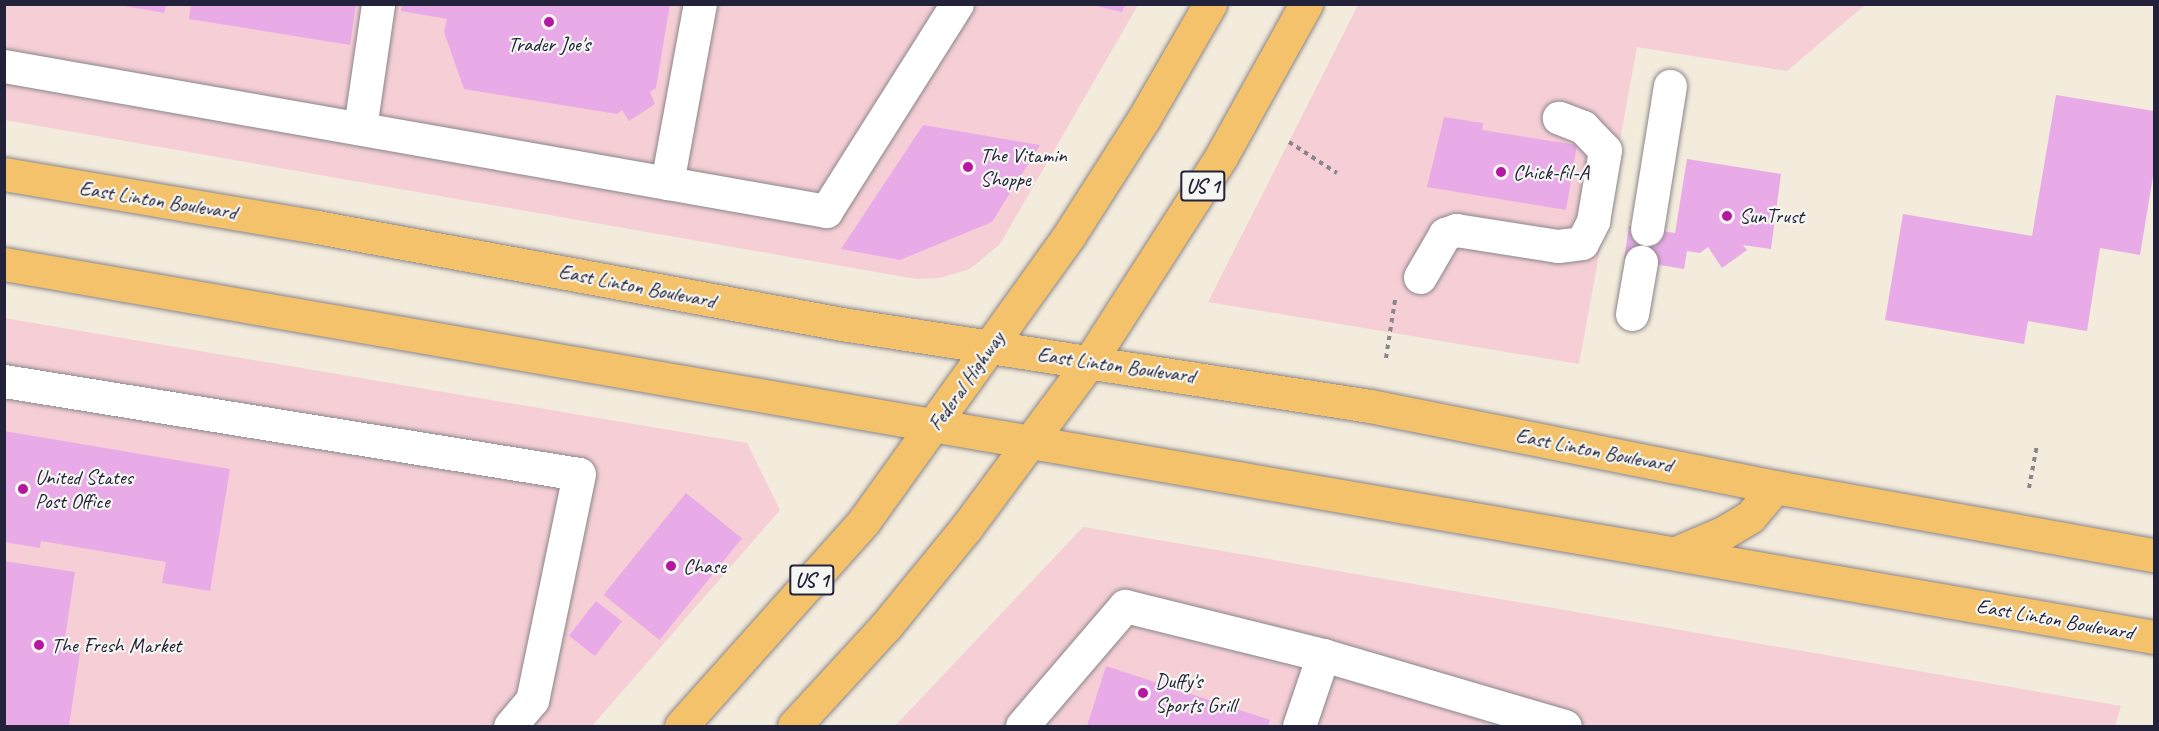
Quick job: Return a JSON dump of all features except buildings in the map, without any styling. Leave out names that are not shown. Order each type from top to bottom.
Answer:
[{"type":"main road","name":"Federal Highway","points":[[681,726],[864,521],[1070,234],[1143,120],[1210,4]]},
{"type":"main road","name":"US 1","points":[[794,726],[886,626],[1031,443],[1090,361],[1222,155],[1306,4]]},
{"type":"main road","name":"East Linton Boulevard","points":[[4,174],[317,227],[842,324],[1370,406],[1775,487],[2154,555]]},
{"type":"main road","name":"East Linton Boulevard","points":[[4,264],[2154,637]]},
{"type":"main road","points":[[1676,553],[1723,534],[1750,517],[1775,487]]},
{"type":"lane","points":[[360,128],[378,4]]},
{"type":"lane","points":[[668,183],[700,4]]},
{"type":"lane","points":[[4,66],[826,211],[957,4]]},
{"type":"lane","points":[[1647,229],[1670,86]]},
{"type":"lane","points":[[1408,285],[1445,234],[1456,230],[1558,246],[1581,243],[1593,221],[1605,150],[1583,127],[1559,118]]},
{"type":"lane","points":[[1632,314],[1641,262]]},
{"type":"lane","points":[[4,381],[579,474],[532,700],[510,726]]},
{"type":"lane","points":[[1022,726],[1125,606],[1323,655],[1565,726]]},
{"type":"lane","points":[[1299,726],[1323,655]]},
{"type":"path","points":[[1289,141],[1337,173]]},
{"type":"path","points":[[1386,358],[1408,285]]},
{"type":"path","points":[[2029,488],[2037,445]]},
{"type":"shaded area","points":[[4,5],[1138,5],[1000,244],[970,269],[940,278],[916,279],[5,120]]},
{"type":"shaded area","points":[[1358,5],[1865,5],[1787,71],[1637,47],[1579,364],[1208,302]]},
{"type":"shaded area","points":[[4,318],[747,443],[780,510],[592,726],[5,726]]},
{"type":"shaded area","points":[[1083,527],[2121,706],[2115,726],[895,726]]},
{"type":"place","name":"Trader Joe's","points":[[549,22]]},
{"type":"place","name":"The Vitamin Shoppe","points":[[968,167]]},
{"type":"place","name":"Chick-fil-A","points":[[1501,172]]},
{"type":"place","name":"SunTrust","points":[[1727,216]]},
{"type":"place","name":"United States Post Office","points":[[23,489]]},
{"type":"place","name":"Chase","points":[[671,566]]},
{"type":"place","name":"The Fresh Market","points":[[39,645]]},
{"type":"place","name":"Duffy's Sports Grill","points":[[1143,693]]}]
